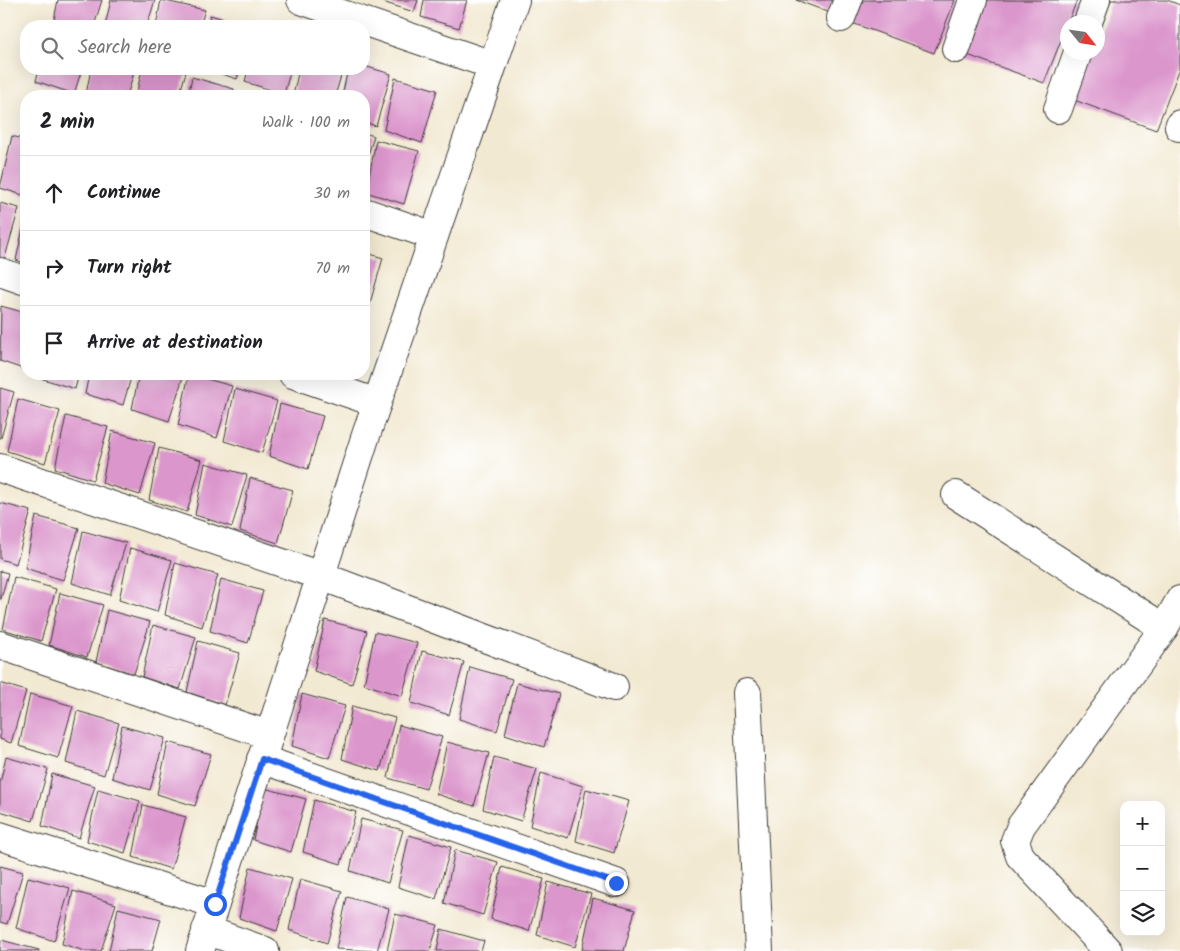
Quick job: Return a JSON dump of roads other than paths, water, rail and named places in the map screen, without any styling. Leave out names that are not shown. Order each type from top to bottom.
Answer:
[{"type":"street","points":[[301,0],[360,20]]},
{"type":"street","points":[[265,951],[203,941],[378,403],[515,0]]},
{"type":"street","points":[[956,49],[973,0]]},
{"type":"street","points":[[1091,15],[1096,0]]},
{"type":"street","points":[[370,23],[492,65]]},
{"type":"street","points":[[1058,109],[1075,60]]},
{"type":"street","points":[[370,214],[434,236]]},
{"type":"street","points":[[0,272],[20,279]]},
{"type":"street","points":[[311,380],[378,403]]},
{"type":"street","points":[[0,468],[321,576],[614,687]]},
{"type":"street","points":[[956,496],[1164,628]]},
{"type":"street","points":[[1108,951],[1020,856],[1015,841],[1021,826],[1164,628],[1180,600]]},
{"type":"street","points":[[0,645],[616,883]]},
{"type":"street","points":[[747,693],[759,951]]},
{"type":"street","points":[[0,836],[215,904]]}]
